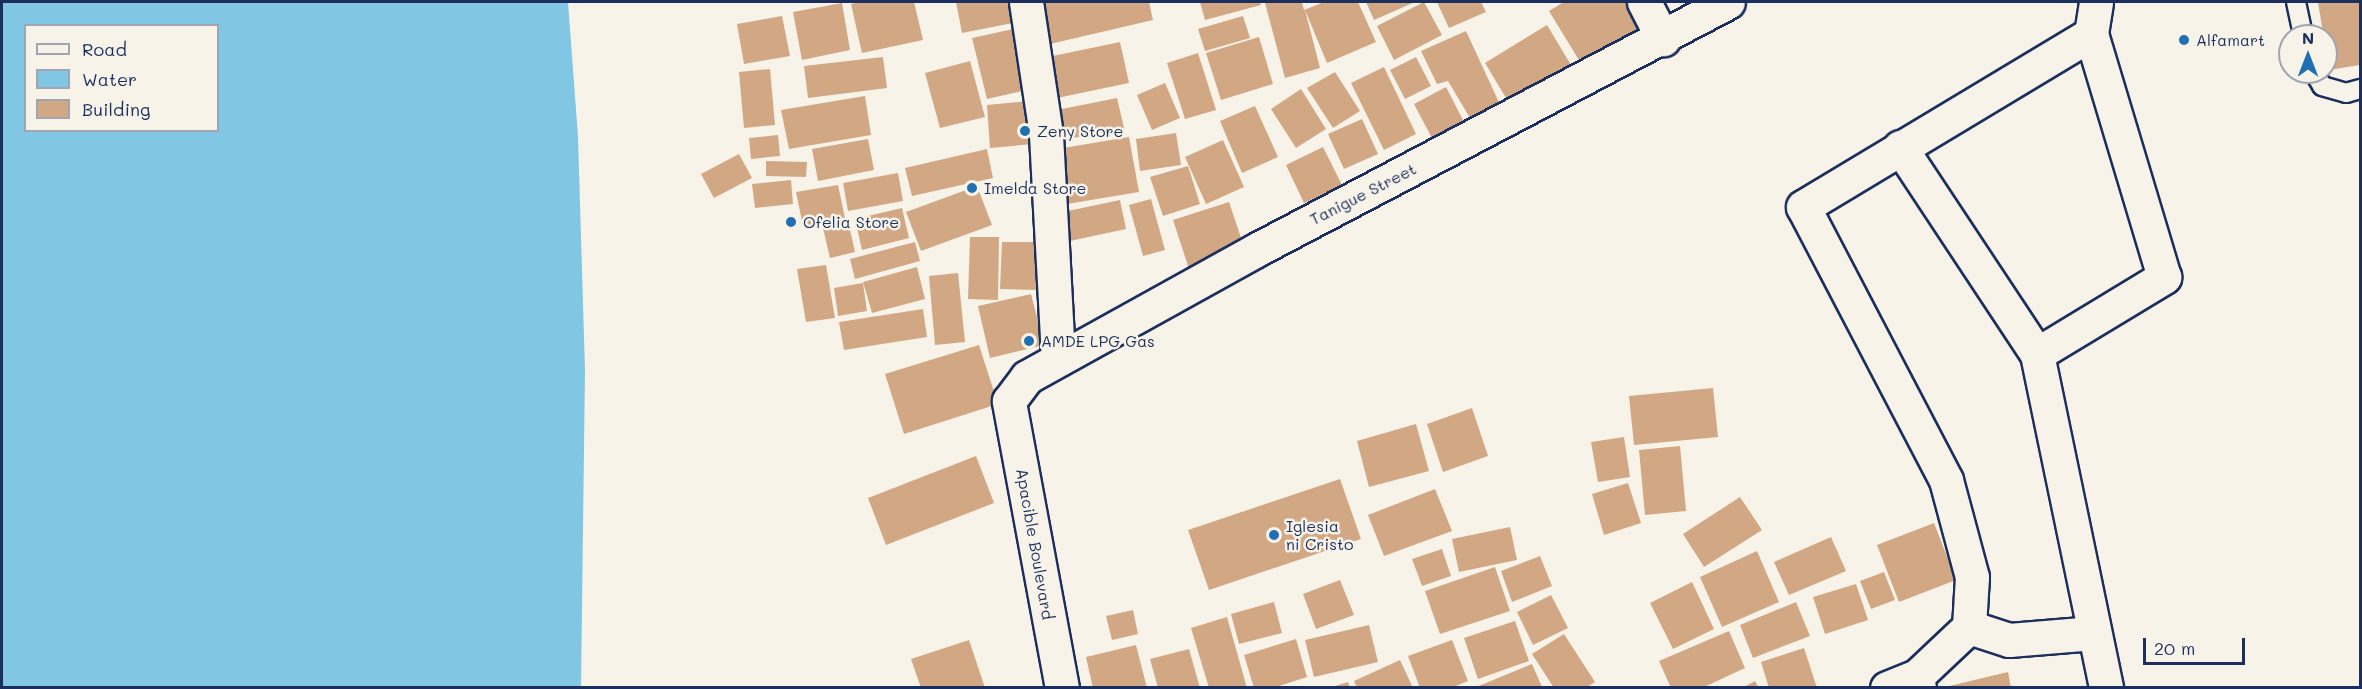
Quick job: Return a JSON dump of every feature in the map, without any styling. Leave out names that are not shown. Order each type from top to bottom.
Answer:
[{"type":"street","points":[[1026,2],[1046,135],[1058,357]]},
{"type":"street","points":[[1644,2],[1663,39]]},
{"type":"street","name":"Tanigue Street","points":[[1009,401],[1027,377],[1058,357],[1663,39],[1728,2]]},
{"type":"street","points":[[2037,354],[2164,277],[2091,34],[2096,2]]},
{"type":"street","points":[[1908,684],[1969,627],[1972,577],[1946,480],[1803,207],[2091,34]]},
{"type":"street","points":[[1900,147],[2037,354],[2106,687]]},
{"type":"street","name":"Apacible Boulevard","points":[[1009,401],[1062,687]]},
{"type":"street","points":[[1969,627],[2009,640],[2094,633]]},
{"type":"lane","points":[[2296,2],[2301,24]]},
{"type":"lane","points":[[2321,84],[2346,93],[2361,89]]},
{"type":"water","points":[[2,2],[568,2],[578,137],[585,370],[581,687],[2,687]]},
{"type":"building","points":[[914,2],[923,40],[862,53],[851,4]]},
{"type":"building","points":[[956,2],[1014,2],[1018,22],[962,33]]},
{"type":"building","points":[[1040,2],[1149,2],[1153,20],[1050,44]]},
{"type":"building","points":[[1200,2],[1260,2],[1261,5],[1205,20]]},
{"type":"building","points":[[1302,2],[1304,10],[1324,2],[1358,2],[1376,42],[1327,63],[1305,10],[1320,68],[1285,78],[1265,3]]},
{"type":"building","points":[[1366,2],[1415,2],[1374,20]]},
{"type":"building","points":[[1424,2],[1442,35],[1394,60],[1377,26]]},
{"type":"building","points":[[1437,2],[1481,2],[1486,12],[1449,28]]},
{"type":"building","points":[[1564,2],[1630,2],[1649,31],[1585,70],[1549,11]]},
{"type":"building","points":[[2318,2],[2360,2],[2360,65],[2338,69],[2338,24],[2322,24]]},
{"type":"building","points":[[842,3],[850,50],[802,60],[793,12]]},
{"type":"building","points":[[782,16],[790,56],[744,64],[737,24]]},
{"type":"building","points":[[1243,16],[1250,38],[1205,51],[1198,29]]},
{"type":"building","points":[[1547,25],[1574,70],[1512,108],[1485,63]]},
{"type":"building","points":[[1013,29],[1027,90],[987,99],[972,38]]},
{"type":"building","points":[[1466,31],[1503,111],[1473,123],[1448,81],[1437,84],[1421,51]]},
{"type":"building","points":[[1259,37],[1273,84],[1221,100],[1206,53]]},
{"type":"building","points":[[1120,42],[1129,83],[1057,98],[1048,57]]},
{"type":"building","points":[[1198,53],[1216,110],[1185,119],[1167,63]]},
{"type":"building","points":[[883,57],[887,88],[808,98],[804,66]]},
{"type":"building","points":[[1416,57],[1431,86],[1405,99],[1390,70]]},
{"type":"building","points":[[970,61],[985,117],[940,128],[925,73]]},
{"type":"building","points":[[1384,67],[1416,134],[1384,150],[1351,83]]},
{"type":"building","points":[[770,69],[775,125],[744,128],[739,72]]},
{"type":"building","points":[[1335,72],[1360,111],[1333,128],[1307,88]]},
{"type":"building","points":[[1165,83],[1180,118],[1152,130],[1137,95]]},
{"type":"building","points":[[1446,87],[1465,124],[1433,140],[1414,104]]},
{"type":"building","points":[[1301,89],[1326,129],[1296,148],[1271,109]]},
{"type":"building","points":[[865,96],[871,135],[789,149],[781,110]]},
{"type":"building","points":[[1117,98],[1124,128],[1064,140],[1057,110]]},
{"type":"building","points":[[1029,101],[1033,144],[990,148],[987,105]]},
{"type":"building","points":[[1255,106],[1278,157],[1242,173],[1220,121]]},
{"type":"building","points":[[1362,119],[1378,154],[1344,169],[1328,134]]},
{"type":"building","points":[[1176,133],[1181,165],[1140,171],[1136,139]]},
{"type":"building","points":[[778,135],[780,156],[751,159],[749,138]]},
{"type":"building","points":[[1129,137],[1139,192],[1061,205],[1051,150]]},
{"type":"building","points":[[868,139],[874,170],[818,181],[812,149]]},
{"type":"building","points":[[1223,140],[1244,187],[1206,204],[1185,157]]},
{"type":"building","points":[[1323,147],[1342,185],[1304,203],[1286,165]]},
{"type":"building","points":[[987,149],[993,178],[912,196],[905,168]]},
{"type":"building","points":[[739,154],[752,178],[714,198],[701,174]]},
{"type":"building","points":[[766,161],[807,162],[806,177],[766,176]]},
{"type":"building","points":[[1188,166],[1200,204],[1163,216],[1150,177]]},
{"type":"building","points":[[898,173],[903,201],[848,211],[843,183]]},
{"type":"building","points":[[791,180],[793,204],[755,208],[752,184]]},
{"type":"building","points":[[838,185],[845,218],[803,226],[796,192]]},
{"type":"building","points":[[977,186],[992,225],[921,251],[906,212]]},
{"type":"building","points":[[1151,199],[1165,250],[1143,256],[1129,205]]},
{"type":"building","points":[[1120,200],[1126,229],[1070,241],[1063,212]]},
{"type":"building","points":[[1229,202],[1246,253],[1190,272],[1173,220]]},
{"type":"building","points":[[902,208],[909,238],[862,250],[855,219]]},
{"type":"building","points":[[848,221],[855,252],[830,258],[823,228]]},
{"type":"building","points":[[970,237],[999,237],[998,300],[968,299]]},
{"type":"building","points":[[915,242],[920,261],[855,279],[850,259]]},
{"type":"building","points":[[1002,242],[1042,242],[1042,290],[1000,289]]},
{"type":"building","points":[[826,265],[835,318],[806,322],[797,269]]},
{"type":"building","points":[[917,267],[925,299],[872,313],[863,282]]},
{"type":"building","points":[[958,273],[965,342],[935,345],[929,276]]},
{"type":"building","points":[[863,283],[867,311],[838,316],[834,288]]},
{"type":"building","points":[[1031,294],[1044,345],[990,358],[978,306]]},
{"type":"building","points":[[923,309],[927,337],[844,350],[839,322]]},
{"type":"building","points":[[979,345],[998,404],[904,434],[885,374]]},
{"type":"building","points":[[1713,388],[1718,437],[1634,445],[1629,396]]},
{"type":"building","points":[[1472,408],[1488,456],[1443,472],[1427,424]]},
{"type":"building","points":[[1416,424],[1429,471],[1369,487],[1357,441]]},
{"type":"building","points":[[1624,437],[1630,477],[1598,482],[1591,442]]},
{"type":"building","points":[[1680,446],[1686,511],[1645,515],[1639,450]]},
{"type":"building","points":[[976,456],[994,503],[886,545],[868,498]]},
{"type":"building","name":"Iglesia ni Cristo","points":[[1340,479],[1361,539],[1209,590],[1188,530]]},
{"type":"building","points":[[1628,483],[1641,523],[1604,535],[1592,494]]},
{"type":"building","points":[[1435,489],[1452,531],[1384,556],[1368,515]]},
{"type":"building","points":[[1740,497],[1762,530],[1704,567],[1683,534]]},
{"type":"building","points":[[1934,523],[1956,580],[1899,602],[1877,545]]},
{"type":"building","points":[[1510,527],[1517,560],[1459,572],[1452,539]]},
{"type":"building","points":[[1831,537],[1846,571],[1789,595],[1774,562]]},
{"type":"building","points":[[1442,549],[1451,576],[1422,586],[1412,559]]},
{"type":"building","points":[[1757,551],[1779,602],[1722,627],[1700,577]]},
{"type":"building","points":[[1540,556],[1552,586],[1512,602],[1501,571]]},
{"type":"building","points":[[1495,567],[1510,611],[1440,634],[1425,591]]},
{"type":"building","points":[[1884,572],[1895,600],[1871,609],[1860,581]]},
{"type":"building","points":[[1340,580],[1354,615],[1316,629],[1303,594]]},
{"type":"building","points":[[1692,582],[1714,629],[1673,649],[1650,603]]},
{"type":"building","points":[[1856,584],[1868,620],[1825,634],[1813,597]]},
{"type":"building","points":[[1551,595],[1568,628],[1533,645],[1517,612]]},
{"type":"building","points":[[1274,602],[1282,633],[1239,644],[1231,614]]},
{"type":"building","points":[[1796,602],[1810,636],[1753,658],[1740,625]]},
{"type":"building","points":[[1133,610],[1138,634],[1112,640],[1106,616]]},
{"type":"building","points":[[1227,617],[1247,688],[1209,688],[1191,628]]},
{"type":"building","points":[[1515,621],[1529,661],[1478,679],[1464,638]]},
{"type":"building","points":[[1369,625],[1378,662],[1314,677],[1305,640]]},
{"type":"building","points":[[1729,631],[1745,668],[1702,688],[1671,688],[1659,661]]},
{"type":"building","points":[[1564,634],[1595,682],[1586,688],[1554,688],[1532,654]]},
{"type":"building","points":[[1296,639],[1307,677],[1273,688],[1254,688],[1244,655]]},
{"type":"building","points":[[969,640],[985,688],[921,688],[911,659]]},
{"type":"building","points":[[1452,640],[1468,681],[1451,688],[1420,688],[1408,656]]},
{"type":"building","points":[[1136,645],[1147,688],[1093,688],[1086,657]]},
{"type":"building","points":[[1804,648],[1817,688],[1769,688],[1761,662]]},
{"type":"building","points":[[1189,649],[1200,688],[1158,688],[1150,659]]},
{"type":"building","points":[[1400,660],[1413,688],[1357,688],[1354,681]]},
{"type":"building","points":[[1532,664],[1542,687],[1476,687]]},
{"type":"building","points":[[2008,672],[2011,688],[1945,688],[1945,687]]},
{"type":"building","points":[[1755,681],[1759,688],[1742,688]]},
{"type":"building","points":[[1348,682],[1350,688],[1332,688],[1332,687]]},
{"type":"place","name":"Alfamart","points":[[2184,40]]},
{"type":"place","name":"Zeny Store","points":[[1025,131]]},
{"type":"place","name":"Imelda Store","points":[[972,188]]},
{"type":"place","name":"Ofelia Store","points":[[791,222]]},
{"type":"place","name":"AMDE LPG Gas","points":[[1029,341]]},
{"type":"place","name":"Iglesia ni Cristo","points":[[1274,535]]}]
